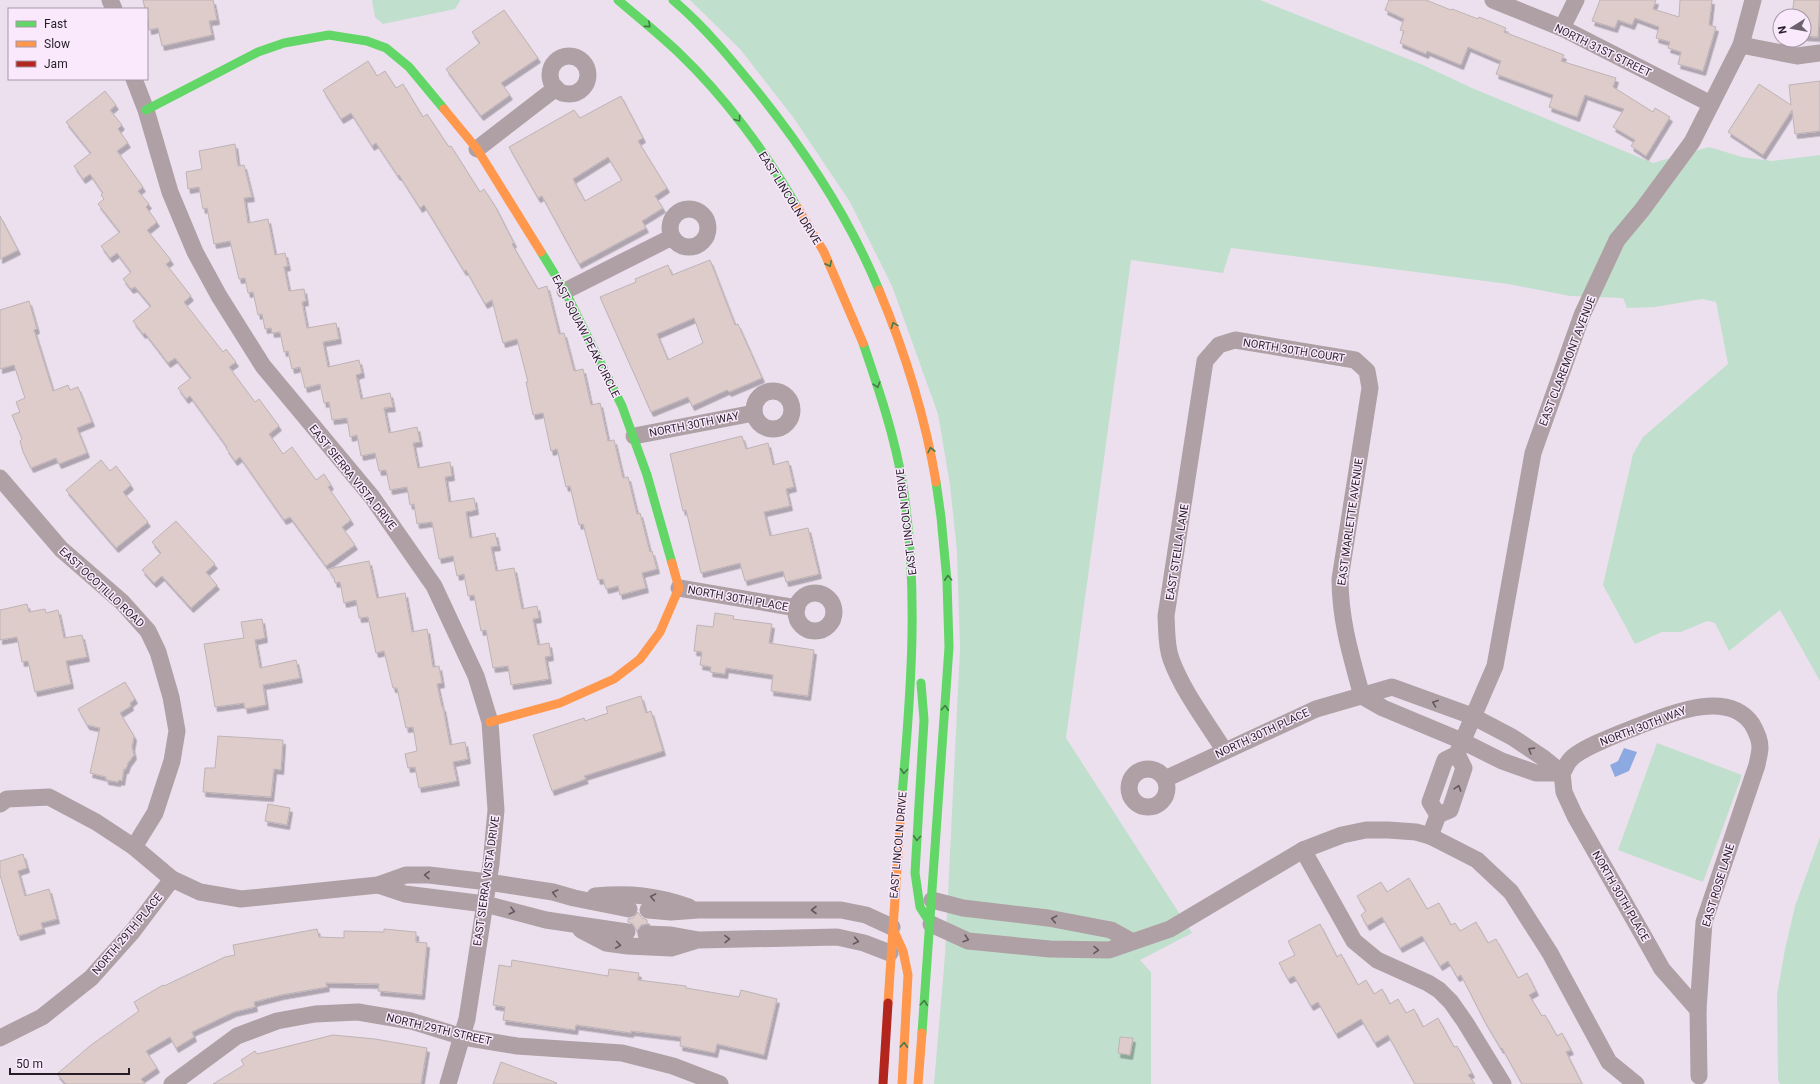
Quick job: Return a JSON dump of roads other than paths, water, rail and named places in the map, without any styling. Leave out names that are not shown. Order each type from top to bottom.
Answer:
[{"type":"main road","name":"EAST LINCOLN DRIVE","points":[[618,0],[669,43],[728,104],[766,158],[813,230],[845,296],[873,370],[898,463],[906,507],[912,563],[914,645],[890,953],[883,1084]]},
{"type":"main road","points":[[673,0],[685,10],[726,53],[786,126],[834,198],[853,232],[882,293],[908,361],[920,403],[933,460],[946,543],[949,649],[931,924],[918,1084]]},
{"type":"main road","name":"EAST SQUAW PEAK CIRCLE","points":[[146,110],[258,52],[284,43],[329,35],[347,36],[386,48],[409,67],[476,149],[566,291],[622,406],[634,436],[647,475],[679,588]]},
{"type":"main road","points":[[490,722],[521,715],[560,703],[614,679],[640,659],[660,632],[679,588]]},
{"type":"main road","points":[[914,645],[923,694],[923,745],[915,873],[920,907],[931,924]]},
{"type":"main road","points":[[892,926],[903,950],[908,975],[902,1084]]},
{"type":"street","name":"NORTH 31ST STREET","points":[[1493,0],[1562,28],[1711,104]]},
{"type":"street","points":[[1562,28],[1576,0]]},
{"type":"street","name":"EAST CLAREMONT AVENUE","points":[[1430,836],[1438,815],[1430,802],[1445,760],[1460,747],[1472,716],[1495,666],[1533,453],[1582,315],[1617,240],[1642,210],[1692,142],[1741,45],[1753,0]]},
{"type":"street","points":[[1741,45],[1797,56],[1820,53]]},
{"type":"street","name":"EAST SIERRA VISTA DRIVE","points":[[134,80],[146,110],[170,192],[195,252],[219,296],[263,366],[372,496],[434,586],[476,676],[490,722],[496,810],[485,904],[463,1037],[448,1084]]},
{"type":"street","points":[[476,149],[556,88]]},
{"type":"street","points":[[566,291],[672,237]]},
{"type":"street","name":"NORTH 30TH COURT","points":[[1219,345],[1235,340],[1355,360],[1367,370]]},
{"type":"street","name":"EAST STELLA LANE","points":[[1219,345],[1205,361],[1166,616],[1167,640],[1171,659],[1187,691],[1224,750]]},
{"type":"street","name":"EAST MARLETTE AVENUE","points":[[1362,696],[1344,629],[1340,606],[1340,579],[1370,388],[1367,370]]},
{"type":"street","name":"NORTH 30TH WAY","points":[[634,436],[754,413]]},
{"type":"street","name":"EAST OCOTILLO ROAD","points":[[0,478],[61,549],[122,602],[148,631],[158,652],[171,697],[177,731],[172,761],[155,813],[134,847]]},
{"type":"street","name":"NORTH 30TH PLACE","points":[[679,588],[796,608]]},
{"type":"street","name":"NORTH 30TH PLACE","points":[[1165,779],[1316,708],[1392,687],[1472,716],[1512,738],[1542,757],[1562,773],[1564,792],[1575,816],[1662,969],[1698,1010]]},
{"type":"street","points":[[1362,696],[1460,747],[1536,773],[1562,773]]},
{"type":"street","name":"NORTH 30TH WAY","points":[[1562,773],[1571,759],[1599,742],[1664,716],[1690,708],[1712,706],[1733,709],[1747,718],[1757,732],[1760,747]]},
{"type":"street","name":"EAST ROSE LANE","points":[[1699,1076],[1698,1010],[1704,922],[1757,765],[1760,747]]},
{"type":"street","points":[[0,804],[7,799],[48,797],[96,822],[134,847],[172,879],[200,892],[241,899],[378,885],[406,875],[429,875],[552,892],[629,909]]},
{"type":"street","points":[[931,924],[968,941],[1050,949],[1109,950],[1131,941],[1170,929],[1303,850],[1342,834],[1366,830],[1416,832],[1430,836],[1478,860],[1511,892],[1550,953],[1609,1062],[1636,1084]]},
{"type":"street","points":[[1303,850],[1354,941],[1377,960],[1428,983],[1439,990],[1451,1002],[1465,1022],[1503,1084]]},
{"type":"street","name":"NORTH 29TH PLACE","points":[[0,1038],[42,1017],[91,978],[133,931],[172,879]]},
{"type":"street","points":[[378,885],[405,894],[485,904],[570,924],[627,932]]},
{"type":"street","points":[[574,898],[635,894],[670,901],[698,910]]},
{"type":"street","points":[[932,900],[963,908],[1048,918],[1111,930],[1131,941]]},
{"type":"street","points":[[648,910],[671,912],[698,910],[841,910],[866,915],[892,926]]},
{"type":"street","points":[[570,924],[606,943],[628,946],[671,948],[699,940]]},
{"type":"street","points":[[646,934],[671,935],[699,940],[837,937],[864,943],[890,953]]},
{"type":"street","name":"NORTH 29TH STREET","points":[[172,1084],[237,1036],[277,1021],[315,1014],[358,1012],[411,1021],[463,1037],[517,1046],[622,1053],[673,1066],[720,1084]]},
{"type":"water","points":[[1624,748],[1637,752],[1629,771],[1615,777],[1610,765],[1618,761]]}]
